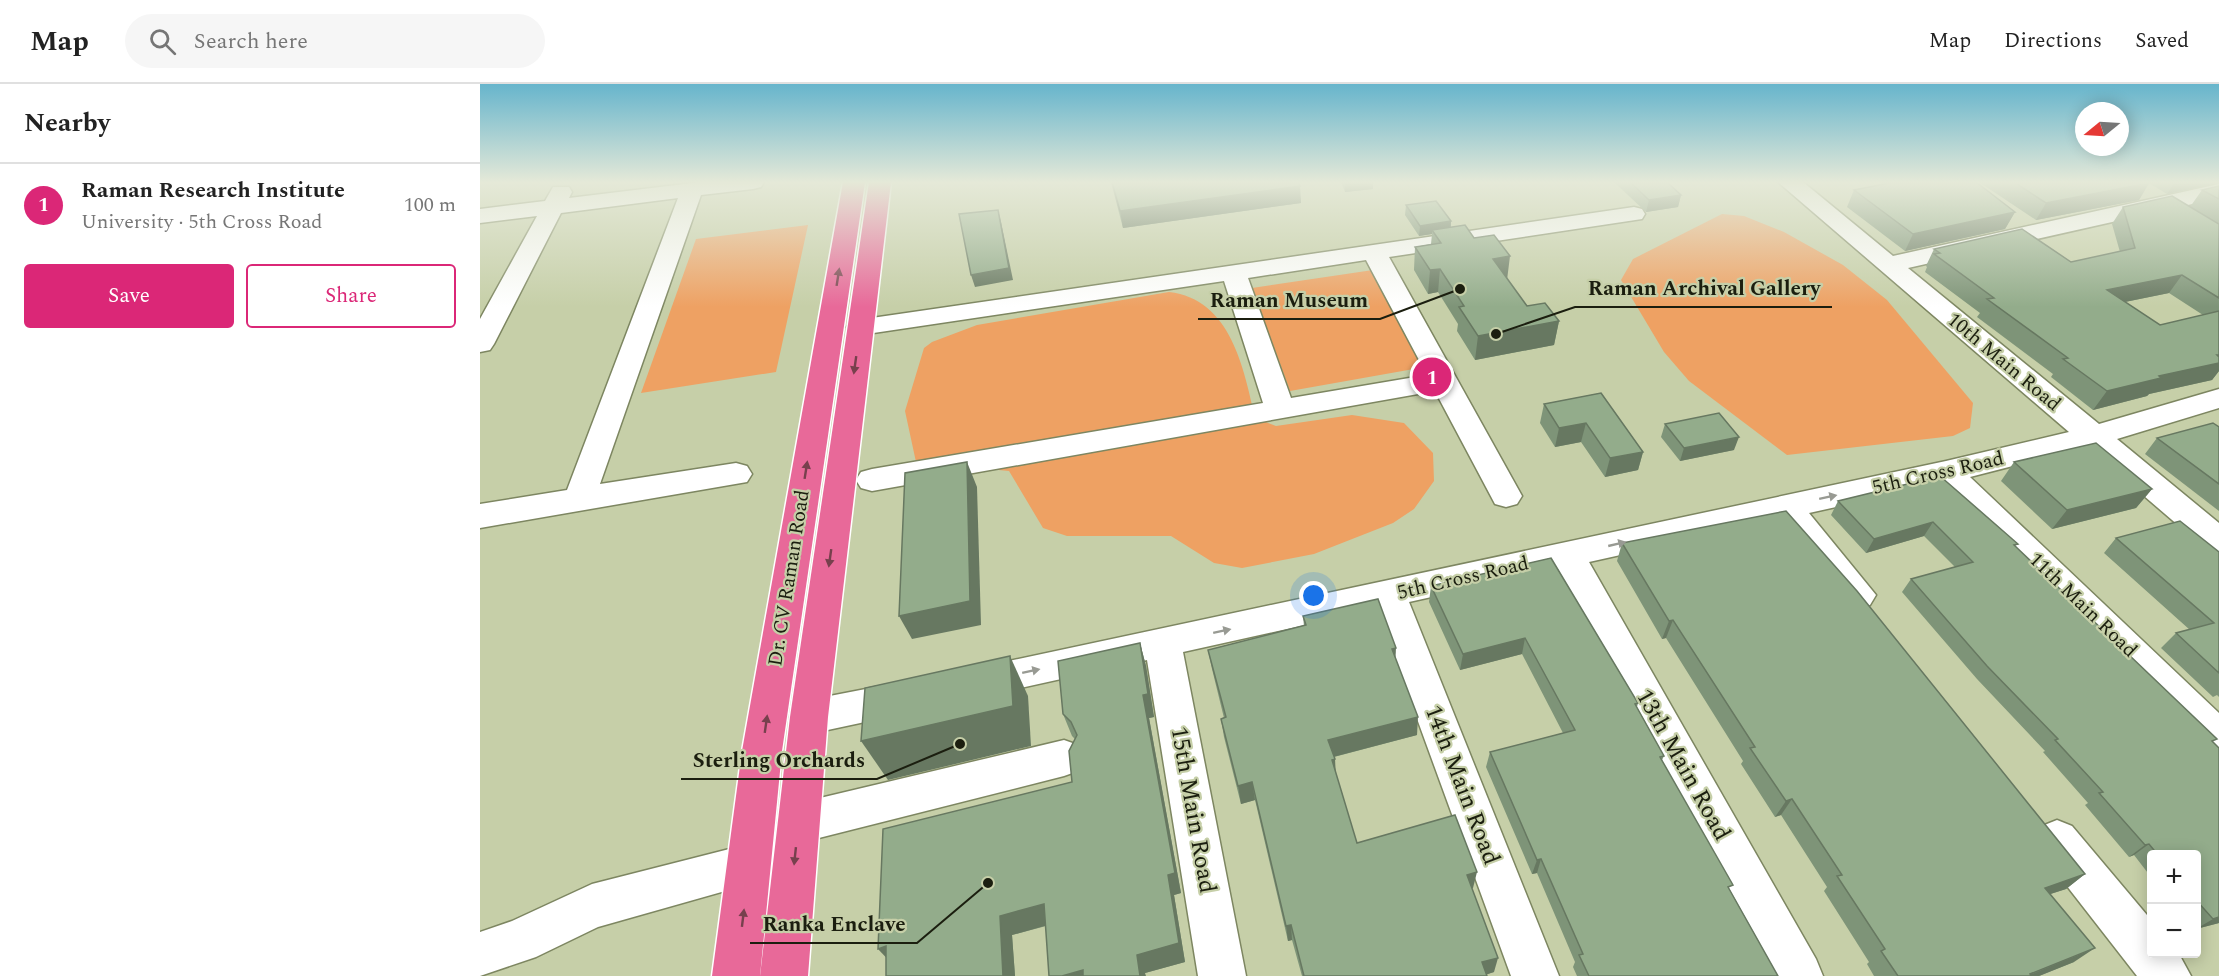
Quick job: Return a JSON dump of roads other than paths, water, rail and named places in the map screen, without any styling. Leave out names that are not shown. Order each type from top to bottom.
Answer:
[{"type":"highway","name":"Dr. CV Raman Road","points":[[736,976],[777,647],[847,224]]},
{"type":"highway","name":"Dr. CV Raman Road","points":[[784,976],[809,717],[874,224]]},
{"type":"street","points":[[480,344],[544,224]]},
{"type":"street","points":[[579,499],[680,224]]},
{"type":"street","points":[[860,327],[1374,252],[1570,233],[1602,224]]},
{"type":"street","name":"10th Main Road","points":[[1839,224],[2219,541]]},
{"type":"street","points":[[2021,224],[2033,232]]},
{"type":"street","points":[[1888,265],[2072,224]]},
{"type":"street","points":[[1374,252],[1506,496]]},
{"type":"street","points":[[1233,272],[1280,409]]},
{"type":"street","points":[[872,480],[1444,381]]},
{"type":"street","name":"5th Cross Road","points":[[809,717],[1163,644],[1946,472],[2093,436],[2219,398]]},
{"type":"street","name":"11th Main Road","points":[[1946,472],[2219,739]]},
{"type":"street","points":[[480,516],[736,474]]},
{"type":"street","points":[[1785,506],[1883,626]]},
{"type":"street","name":"13th Main Road","points":[[1568,555],[1798,976]]},
{"type":"street","name":"14th Main Road","points":[[1389,595],[1535,976]]},
{"type":"street","name":"15th Main Road","points":[[1163,644],[1222,976]]},
{"type":"street","points":[[799,823],[1064,759]]},
{"type":"street","points":[[2032,810],[2167,976]]},
{"type":"street","points":[[480,955],[520,941],[592,906],[749,865]]},
{"type":"place","name":"Raman Museum","points":[[1460,289]]},
{"type":"place","name":"Raman Archival Gallery","points":[[1496,334]]},
{"type":"place","name":"Raman Research Institute","points":[[1432,377]]},
{"type":"place","name":"Sterling Orchards","points":[[960,744]]},
{"type":"place","name":"Ranka Enclave","points":[[988,883]]}]
